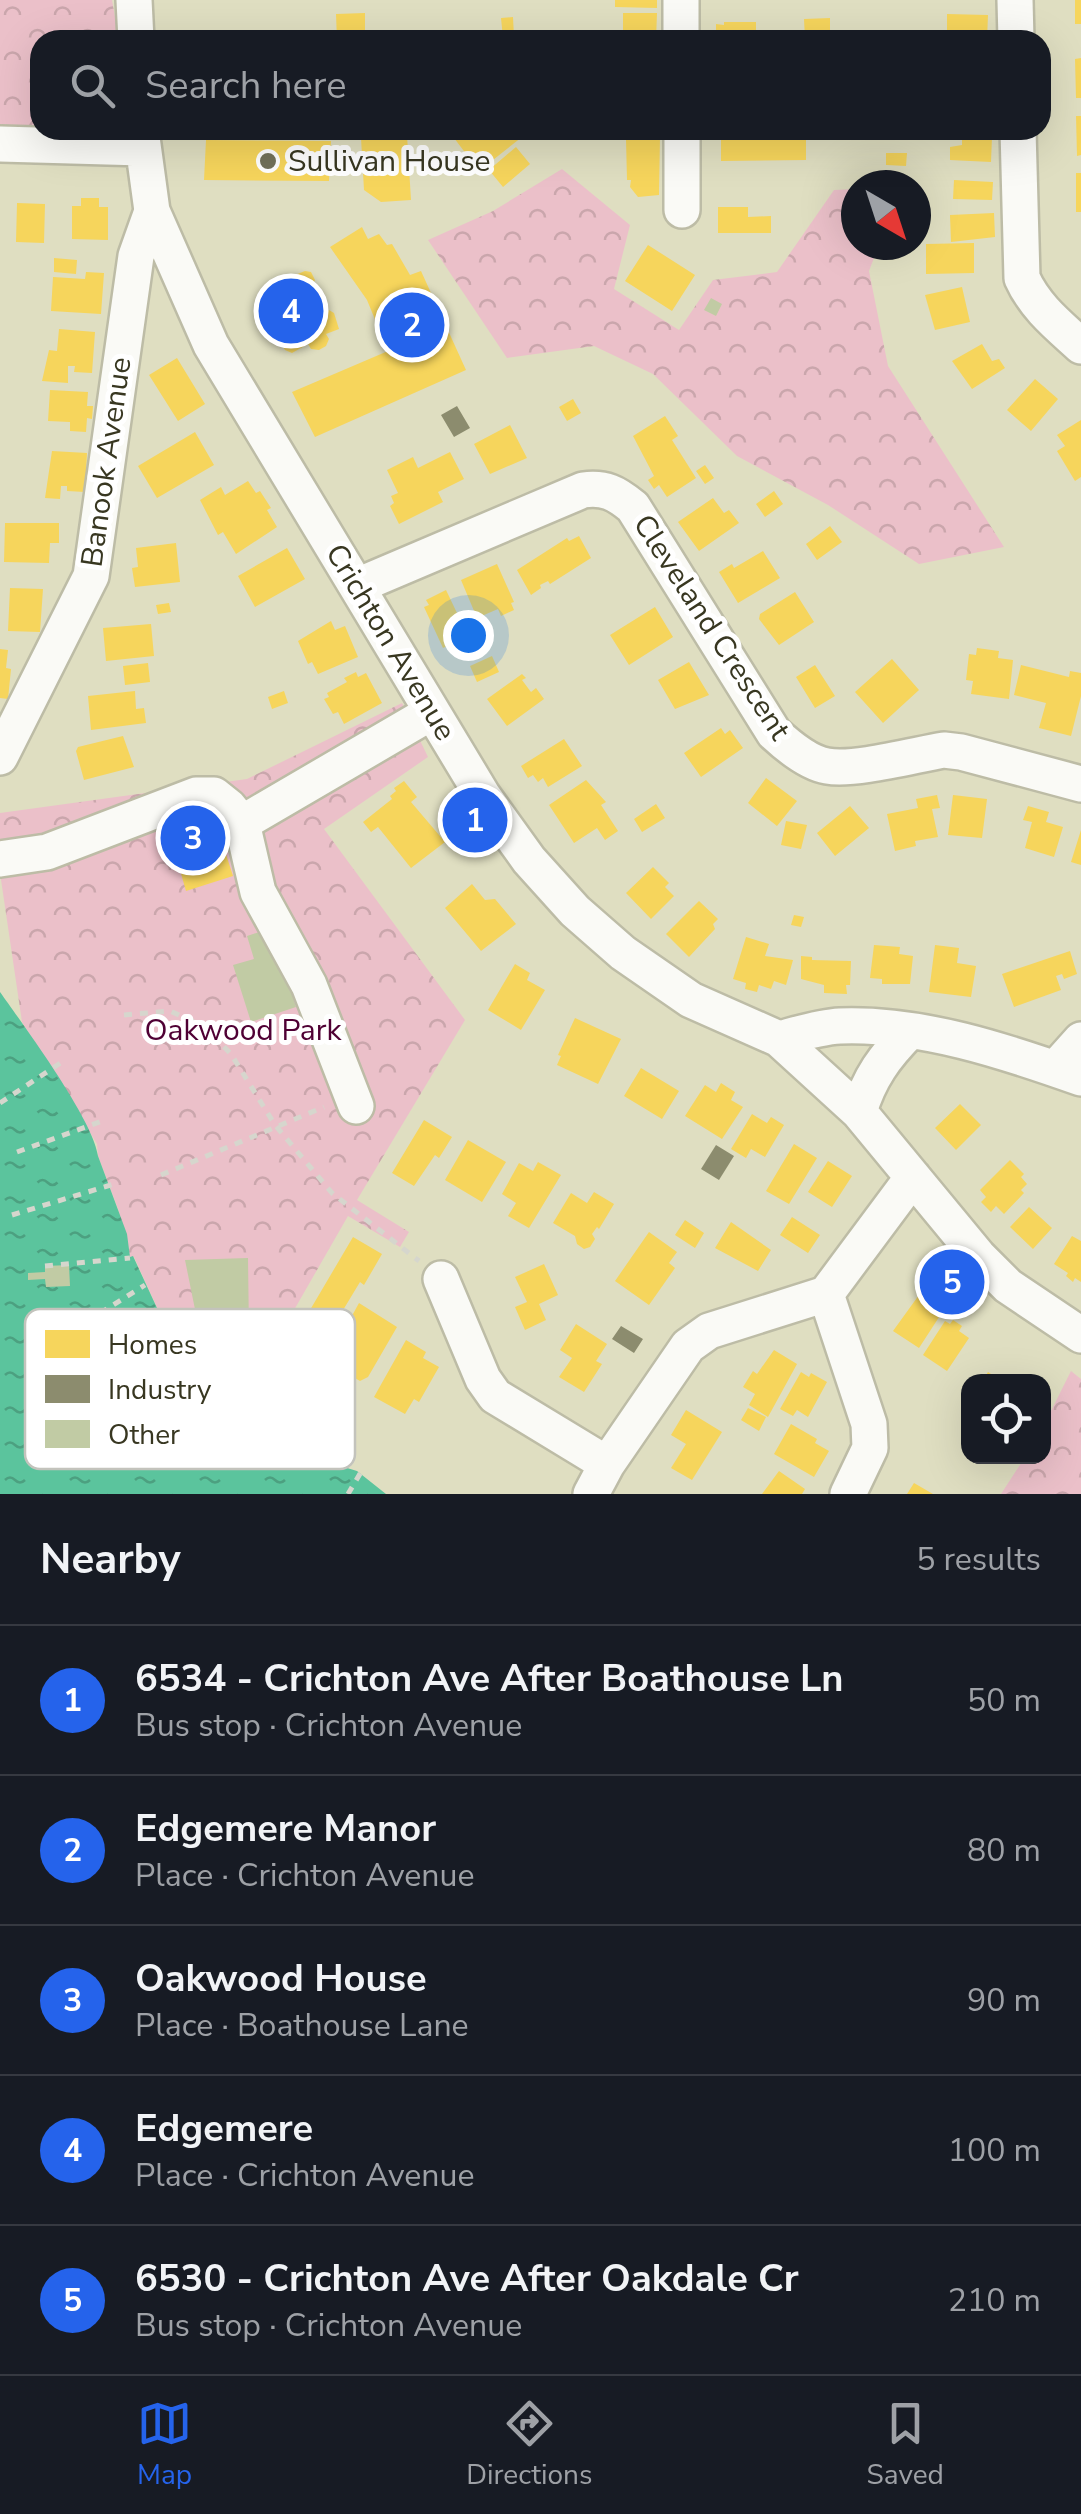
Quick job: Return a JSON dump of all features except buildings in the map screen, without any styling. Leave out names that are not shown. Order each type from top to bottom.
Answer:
[{"type":"street","points":[[134,0],[136,30]]},
{"type":"street","points":[[681,0],[681,30]]},
{"type":"street","points":[[1015,0],[1016,30]]},
{"type":"street","points":[[0,144],[114,140]]},
{"type":"street","name":"Crichton Avenue","points":[[142,140],[152,211],[211,345],[483,796],[529,860],[622,953],[691,1000],[779,1039],[859,1112],[978,1256],[1008,1286],[1081,1335]]},
{"type":"street","points":[[682,140],[682,210]]},
{"type":"street","points":[[1018,140],[1022,278],[1043,311],[1081,346]]},
{"type":"street","name":"Banook Avenue","points":[[0,756],[91,576],[136,256],[152,211]]},
{"type":"street","name":"Cleveland Crescent","points":[[358,586],[583,490],[601,488],[634,507],[774,733],[788,746],[824,766],[845,767],[944,750],[961,752],[1081,784]]},
{"type":"street","points":[[242,823],[432,712]]},
{"type":"street","points":[[0,858],[47,852],[196,795],[214,795],[242,823],[258,892],[309,985],[354,1101]]},
{"type":"street","points":[[779,1039],[840,1026],[910,1030],[972,1044],[1068,1074],[1081,1040]]},
{"type":"street","points":[[859,1112],[876,1068],[910,1030]]},
{"type":"street","points":[[441,1279],[483,1379],[496,1396],[599,1479],[688,1346],[699,1336],[826,1294],[913,1177]]},
{"type":"street","points":[[826,1294],[869,1424],[866,1459],[848,1494]]},
{"type":"path","points":[[124,1015],[170,1011],[204,1026],[231,1054],[275,1125],[332,1193],[441,1279]]},
{"type":"path","points":[[0,1103],[62,1062]]},
{"type":"path","points":[[161,1175],[275,1125],[354,1101]]},
{"type":"path","points":[[17,1152],[102,1122]]},
{"type":"path","points":[[12,1215],[114,1184]]},
{"type":"path","points":[[45,1266],[130,1258]]},
{"type":"path","points":[[107,1309],[145,1285]]},
{"type":"path","points":[[348,1494],[364,1468]]},
{"type":"green space","points":[[0,0],[112,0],[117,30],[30,30],[30,137],[0,158]]},
{"type":"green space","points":[[562,169],[630,225],[614,289],[679,330],[713,280],[777,272],[834,190],[841,190],[841,260],[873,260],[869,271],[888,366],[1004,547],[919,564],[828,505],[737,456],[653,374],[594,346],[507,358],[428,240],[493,211]]},
{"type":"green space","name":"Oakwood Park","points":[[402,703],[428,757],[324,829],[465,1020],[357,1200],[409,1232],[400,1247],[348,1216],[295,1309],[158,1309],[134,1257],[130,1258],[97,1144],[22,1022],[0,873],[0,813],[247,779]]},
{"type":"green space","points":[[1071,1371],[1081,1379],[1081,1494],[1001,1494],[1020,1464],[1051,1464],[1051,1411]]},
{"type":"water","points":[[0,992],[84,1120],[127,1234],[130,1257],[133,1256],[157,1309],[25,1309],[25,1469],[350,1469],[386,1494],[0,1494]]},
{"type":"place","name":"Sullivan House","points":[[268,161]]},
{"type":"place","name":"Edgemere","points":[[291,311]]},
{"type":"place","name":"Edgemere Manor","points":[[412,325]]},
{"type":"place","name":"6534 - Crichton Ave After Boathouse Ln","points":[[475,820]]},
{"type":"place","name":"Oakwood House","points":[[193,838]]},
{"type":"place","name":"6530 - Crichton Ave After Oakdale Cr","points":[[952,1282]]}]
